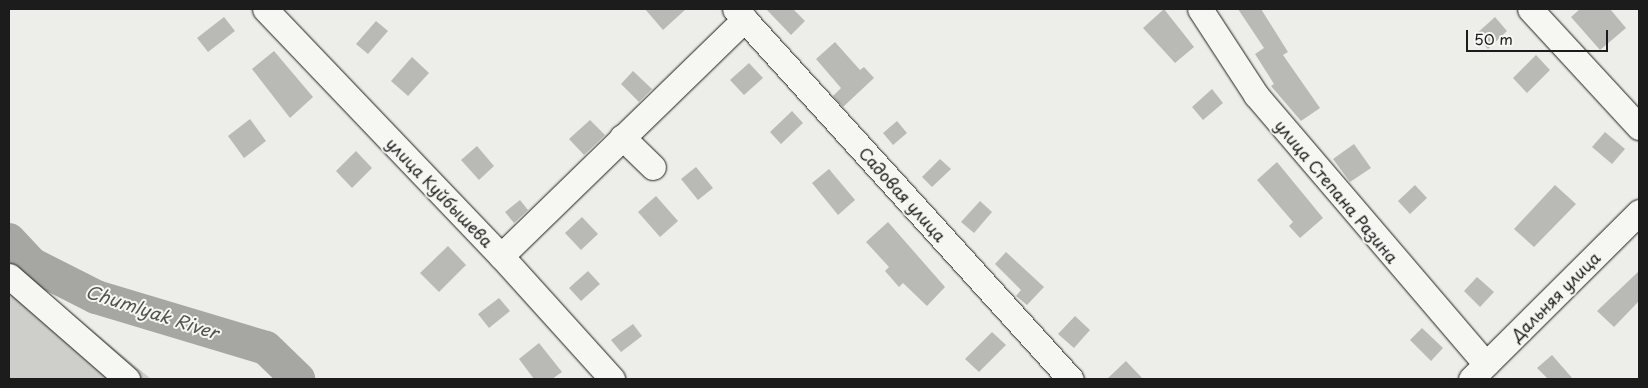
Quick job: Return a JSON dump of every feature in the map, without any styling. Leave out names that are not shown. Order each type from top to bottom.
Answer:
[{"type":"street","name":"улица Куйбышева","points":[[264,9],[501,256],[612,379]]},
{"type":"street","name":"улица Степана Разина","points":[[1200,9],[1256,95],[1479,371]]},
{"type":"street","points":[[1530,9],[1639,128]]},
{"type":"street","points":[[501,256],[622,137],[740,14]]},
{"type":"street","name":"Садовая улица","points":[[740,14],[1071,379]]},
{"type":"street","points":[[622,137],[653,167]]},
{"type":"street","name":"Дальняя улица","points":[[1479,371],[1639,212]]},
{"type":"street","points":[[9,276],[127,379]]},
{"type":"shaded area","points":[[9,261],[151,379],[9,379]]},
{"type":"building","points":[[645,9],[686,9],[663,30]]},
{"type":"building","points":[[766,9],[793,9],[805,21],[791,35]]},
{"type":"building","points":[[1164,9],[1194,47],[1175,63],[1143,28]]},
{"type":"building","points":[[1238,9],[1261,9],[1288,52],[1283,55],[1320,108],[1301,121],[1271,86],[1274,84],[1255,54],[1264,48]]},
{"type":"building","points":[[1580,9],[1610,9],[1626,28],[1600,50],[1571,17]]},
{"type":"building","points":[[224,17],[235,31],[208,52],[197,38]]},
{"type":"building","points":[[1495,17],[1507,31],[1488,49],[1475,35]]},
{"type":"building","points":[[376,21],[388,31],[368,54],[356,44]]},
{"type":"building","points":[[835,42],[860,70],[864,67],[874,78],[843,107],[833,96],[841,88],[816,59]]},
{"type":"building","points":[[274,51],[313,97],[290,118],[252,69]]},
{"type":"building","points":[[1536,55],[1550,70],[1527,93],[1513,78]]},
{"type":"building","points":[[412,57],[429,73],[408,96],[391,81]]},
{"type":"building","points":[[749,63],[763,78],[744,95],[730,80]]},
{"type":"building","points":[[633,71],[652,89],[639,102],[621,84]]},
{"type":"building","points":[[1212,89],[1223,103],[1203,120],[1192,107]]},
{"type":"building","points":[[792,111],[803,123],[781,144],[770,132]]},
{"type":"building","points":[[250,119],[266,141],[244,158],[228,136]]},
{"type":"building","points":[[590,120],[605,135],[584,155],[569,139]]},
{"type":"building","points":[[897,121],[907,133],[893,145],[883,133]]},
{"type":"building","points":[[1605,132],[1625,149],[1612,164],[1592,147]]},
{"type":"building","points":[[1354,144],[1371,168],[1350,182],[1333,159]]},
{"type":"building","points":[[477,146],[494,166],[479,180],[461,160]]},
{"type":"building","points":[[356,151],[372,168],[352,188],[336,171]]},
{"type":"building","points":[[940,159],[951,169],[932,187],[922,177]]},
{"type":"building","points":[[1277,162],[1323,218],[1300,238],[1289,226],[1293,222],[1257,180]]},
{"type":"building","points":[[696,167],[713,188],[698,200],[681,179]]},
{"type":"building","points":[[829,169],[855,200],[838,215],[812,183]]},
{"type":"building","points":[[1415,185],[1427,198],[1410,214],[1398,201]]},
{"type":"building","points":[[1555,185],[1576,204],[1534,247],[1514,229]]},
{"type":"building","points":[[656,196],[678,221],[660,237],[638,212]]},
{"type":"building","points":[[520,200],[528,210],[514,223],[505,212]]},
{"type":"building","points":[[980,201],[992,212],[974,233],[961,222]]},
{"type":"building","points":[[582,217],[598,234],[581,250],[565,233]]},
{"type":"building","points":[[888,222],[945,287],[927,306],[903,283],[899,287],[885,271],[889,267],[866,242]]},
{"type":"building","points":[[448,246],[466,265],[439,292],[420,273]]},
{"type":"building","points":[[1006,252],[1044,287],[1027,305],[1016,296],[1021,290],[995,264]]},
{"type":"building","points":[[588,271],[600,284],[581,301],[569,288]]},
{"type":"building","points":[[1639,271],[1639,301],[1614,327],[1597,311]]},
{"type":"building","points":[[1477,277],[1494,292],[1480,307],[1464,291]]},
{"type":"building","points":[[499,298],[510,311],[489,328],[478,314]]},
{"type":"building","points":[[1075,316],[1090,330],[1074,348],[1058,334]]},
{"type":"building","points":[[633,324],[642,336],[621,352],[611,340]]},
{"type":"building","points":[[1422,328],[1443,348],[1431,361],[1410,340]]},
{"type":"building","points":[[992,332],[1006,345],[979,372],[965,359]]},
{"type":"building","points":[[539,343],[562,372],[552,379],[534,379],[519,359]]},
{"type":"building","points":[[1552,355],[1573,379],[1548,379],[1537,368]]},
{"type":"building","points":[[1126,361],[1143,379],[1107,379]]},
{"type":"waterway","name":"Chumlyak River","points":[[9,240],[31,264],[96,297],[266,348],[298,379]]}]
